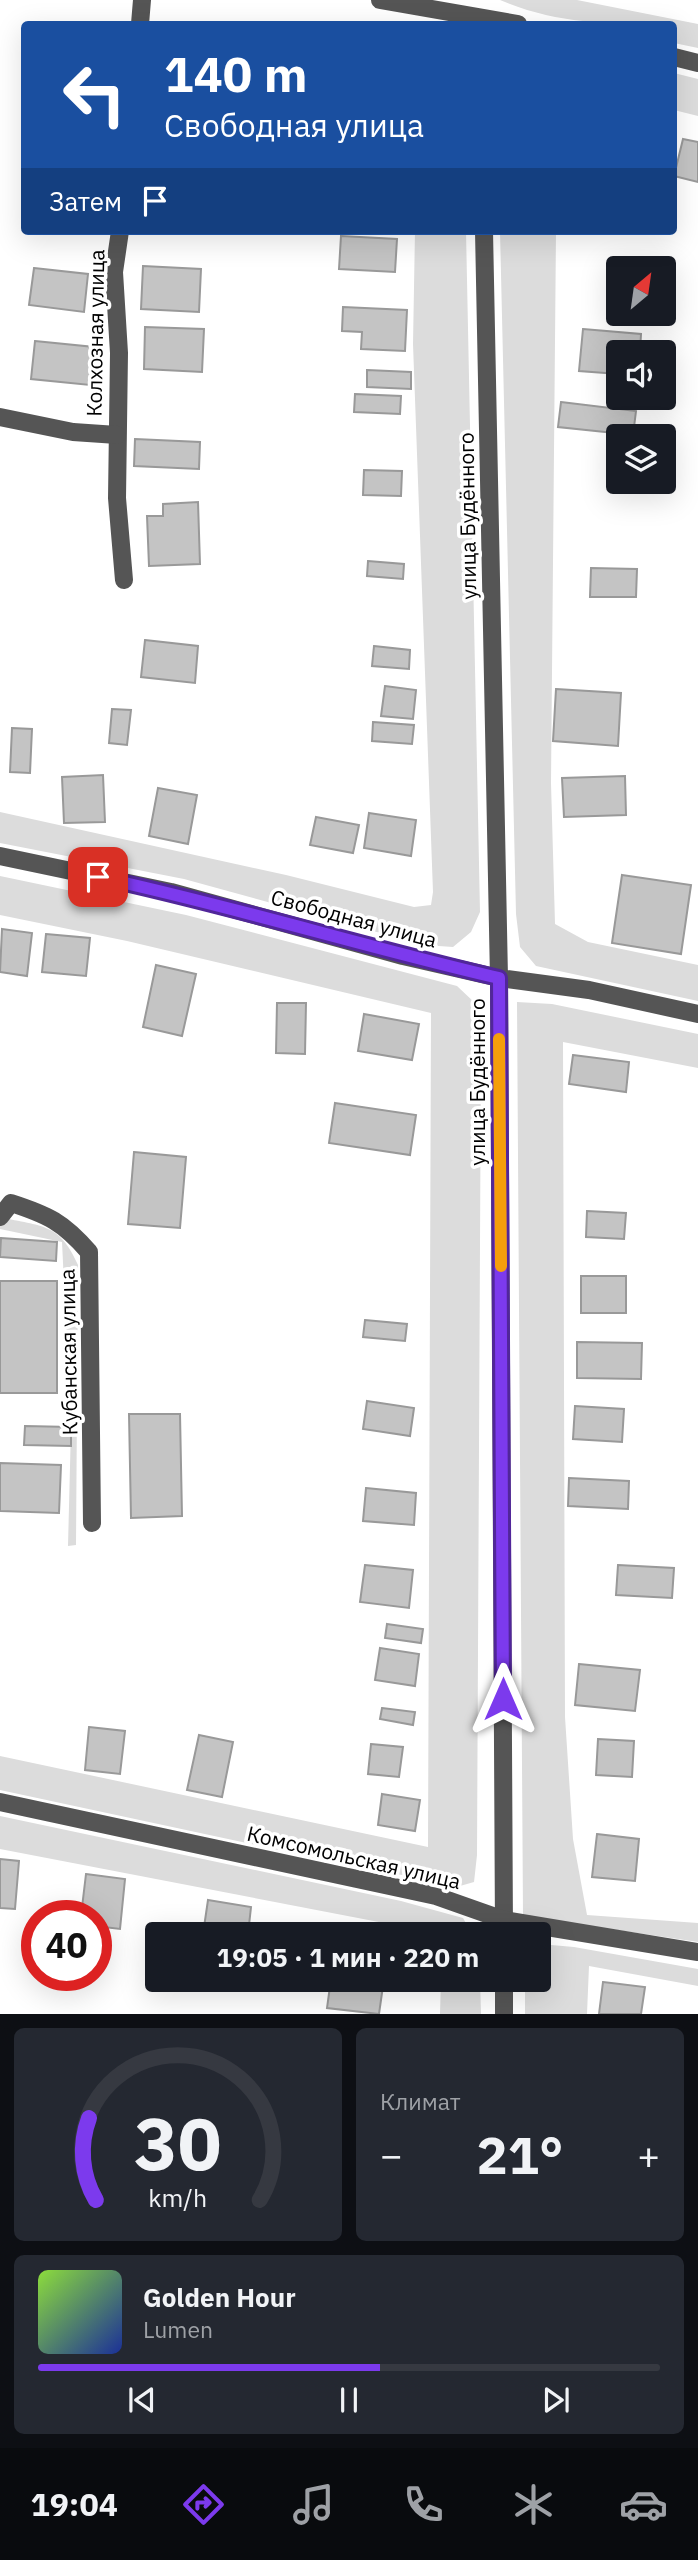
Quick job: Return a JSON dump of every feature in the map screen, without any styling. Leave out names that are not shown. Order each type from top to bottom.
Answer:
[{"type":"street","points":[[140,21],[142,0]]},
{"type":"street","points":[[380,0],[475,21]]},
{"type":"street","points":[[480,0],[480,21]]},
{"type":"street","points":[[677,58],[698,63]]},
{"type":"street","name":"Колхозная улица","points":[[119,235],[114,272],[119,352],[117,498],[124,580]]},
{"type":"street","name":"улица Будённого","points":[[484,235],[499,978],[504,1922]]},
{"type":"street","name":"Колхозная улица","points":[[0,417],[73,432],[117,435]]},
{"type":"street","name":"Свободная улица","points":[[0,856],[171,892],[404,956],[499,978],[589,990],[698,1014]]},
{"type":"street","name":"Кубанская улица","points":[[0,1217],[11,1203],[51,1217],[70,1229],[89,1252],[92,1523]]},
{"type":"street","name":"Комсомольская улица","points":[[0,1802],[436,1896],[493,1922]]},
{"type":"street","name":"Комсомольская улица","points":[[551,1933],[698,1952]]},
{"type":"street","points":[[504,1992],[504,2014]]},
{"type":"shaded area","points":[[500,0],[577,0],[698,24],[698,48],[677,44],[677,21],[586,21],[564,19]]},
{"type":"shaded area","points":[[677,74],[698,79],[698,116],[677,111]]},
{"type":"shaded area","points":[[415,235],[466,235],[480,912],[471,932],[453,947],[424,945],[184,879],[0,843],[0,812],[286,875],[414,907],[431,905],[433,892],[413,344]]},
{"type":"shaded area","points":[[500,235],[556,235],[551,783],[555,924],[588,942],[698,965],[698,1001],[536,966],[520,947],[516,914]]},
{"type":"shaded area","points":[[0,876],[186,915],[457,986],[475,1003],[481,1042],[477,1855],[474,1882],[460,1886],[344,1864],[0,1790],[0,1756],[428,1847],[431,1013],[127,941],[0,915]]},
{"type":"shaded area","points":[[517,1002],[552,1004],[698,1034],[698,1068],[563,1042],[565,1717],[573,1839],[587,1915],[698,1923],[698,1942],[523,1916]]},
{"type":"shaded area","points":[[0,1217],[48,1229],[64,1241],[78,1265],[76,1545],[68,1546],[71,1427],[62,1242],[0,1229]]},
{"type":"shaded area","points":[[0,1816],[401,1901],[463,1918],[465,1922],[380,1922],[0,1849]]},
{"type":"shaded area","points":[[551,1945],[698,1969],[698,1986],[589,1966],[587,2014],[525,2014],[525,1992],[551,1992]]},
{"type":"shaded area","points":[[441,1992],[480,1992],[481,2014],[440,2014]]},
{"type":"building","points":[[683,139],[698,142],[698,182],[677,177]]},
{"type":"building","points":[[341,236],[397,239],[395,272],[339,269]]},
{"type":"building","points":[[143,266],[201,269],[199,312],[141,309]]},
{"type":"building","points":[[34,268],[88,274],[84,312],[29,305]]},
{"type":"building","points":[[343,307],[407,310],[405,351],[361,349],[362,332],[342,331]]},
{"type":"building","points":[[145,327],[204,329],[202,372],[144,369]]},
{"type":"building","points":[[583,329],[641,334],[641,340],[606,340],[606,373],[579,371]]},
{"type":"building","points":[[35,341],[94,347],[90,385],[31,379]]},
{"type":"building","points":[[367,370],[411,372],[411,389],[367,387]]},
{"type":"building","points":[[355,394],[401,396],[400,414],[354,412]]},
{"type":"building","points":[[561,402],[606,407],[606,410],[636,411],[634,424],[606,424],[606,432],[558,427]]},
{"type":"building","points":[[135,439],[200,442],[199,469],[134,466]]},
{"type":"building","points":[[364,470],[402,471],[401,496],[363,495]]},
{"type":"building","points":[[198,502],[200,564],[149,566],[147,516],[163,516],[163,504]]},
{"type":"building","points":[[368,561],[404,564],[403,579],[367,576]]},
{"type":"building","points":[[591,568],[637,569],[636,597],[590,597]]},
{"type":"building","points":[[145,640],[198,646],[195,683],[141,677]]},
{"type":"building","points":[[374,646],[410,650],[409,669],[372,666]]},
{"type":"building","points":[[385,686],[416,690],[413,719],[381,716]]},
{"type":"building","points":[[556,689],[621,693],[618,746],[553,741]]},
{"type":"building","points":[[112,709],[131,710],[127,745],[109,743]]},
{"type":"building","points":[[373,722],[414,725],[412,744],[372,741]]},
{"type":"building","points":[[12,728],[32,729],[30,773],[10,772]]},
{"type":"building","points":[[103,775],[105,822],[64,823],[62,777]]},
{"type":"building","points":[[625,776],[626,815],[564,817],[562,778]]},
{"type":"building","points":[[158,788],[197,795],[188,844],[149,836]]},
{"type":"building","points":[[369,813],[416,820],[411,856],[364,848]]},
{"type":"building","points":[[316,817],[359,825],[353,853],[310,845]]},
{"type":"building","points":[[622,875],[691,885],[681,954],[612,943]]},
{"type":"building","points":[[2,929],[32,933],[27,976],[0,972]]},
{"type":"building","points":[[46,934],[90,938],[86,976],[42,972]]},
{"type":"building","points":[[156,965],[196,974],[182,1036],[143,1027]]},
{"type":"building","points":[[277,1003],[306,1003],[305,1054],[276,1053]]},
{"type":"building","points":[[364,1014],[419,1024],[412,1060],[358,1051]]},
{"type":"building","points":[[573,1055],[629,1062],[626,1092],[569,1084]]},
{"type":"building","points":[[335,1103],[416,1115],[410,1155],[329,1143]]},
{"type":"building","points":[[134,1152],[186,1157],[180,1228],[128,1224]]},
{"type":"building","points":[[587,1211],[626,1213],[624,1239],[586,1237]]},
{"type":"building","points":[[1,1238],[57,1242],[56,1261],[0,1257]]},
{"type":"building","points":[[581,1276],[626,1276],[626,1313],[581,1313]]},
{"type":"building","points":[[0,1281],[57,1281],[57,1393],[0,1393]]},
{"type":"building","points":[[365,1320],[407,1324],[405,1341],[363,1337]]},
{"type":"building","points":[[577,1342],[642,1343],[641,1379],[577,1378]]},
{"type":"building","points":[[367,1401],[414,1408],[410,1436],[363,1429]]},
{"type":"building","points":[[575,1406],[624,1409],[622,1442],[573,1439]]},
{"type":"building","points":[[129,1414],[180,1414],[182,1516],[131,1518]]},
{"type":"building","points":[[25,1426],[71,1427],[71,1446],[24,1445]]},
{"type":"building","points":[[0,1463],[61,1465],[59,1513],[0,1511]]},
{"type":"building","points":[[569,1478],[629,1481],[628,1509],[568,1506]]},
{"type":"building","points":[[366,1488],[416,1493],[414,1525],[363,1521]]},
{"type":"building","points":[[365,1565],[413,1570],[409,1608],[360,1602]]},
{"type":"building","points":[[618,1565],[674,1568],[672,1598],[616,1595]]},
{"type":"building","points":[[387,1624],[423,1629],[421,1643],[385,1638]]},
{"type":"building","points":[[380,1648],[419,1654],[415,1686],[375,1680]]},
{"type":"building","points":[[579,1664],[640,1670],[635,1711],[575,1705]]},
{"type":"building","points":[[382,1708],[415,1712],[413,1725],[380,1719]]},
{"type":"building","points":[[89,1727],[125,1731],[120,1774],[85,1770]]},
{"type":"building","points":[[199,1735],[233,1742],[222,1797],[187,1790]]},
{"type":"building","points":[[598,1739],[634,1741],[632,1777],[596,1775]]},
{"type":"building","points":[[371,1744],[403,1747],[399,1777],[368,1774]]},
{"type":"building","points":[[382,1794],[420,1800],[415,1831],[378,1825]]},
{"type":"building","points":[[597,1834],[639,1839],[635,1881],[592,1877]]},
{"type":"building","points":[[0,1859],[19,1861],[15,1909],[0,1908]]},
{"type":"building","points":[[86,1874],[125,1879],[120,1929],[112,1928],[112,1900],[83,1900]]},
{"type":"building","points":[[208,1900],[251,1907],[249,1922],[205,1922]]},
{"type":"building","points":[[603,1982],[645,1987],[641,2014],[599,2014]]},
{"type":"building","points":[[329,1992],[382,1992],[379,2014],[327,2008]]},
{"type":"slow traffic","points":[[499,1039],[501,1266]]},
{"type":"route","points":[[98,877],[171,892],[404,956],[499,978],[503,1699]]}]
